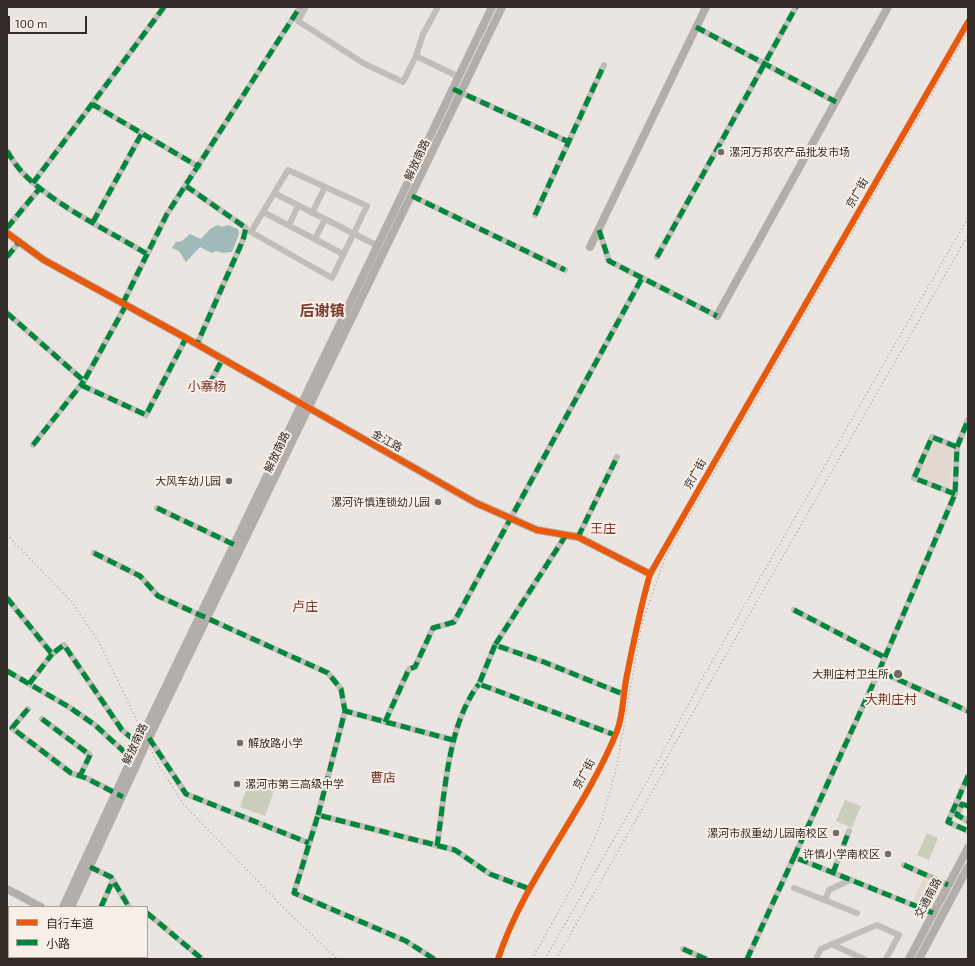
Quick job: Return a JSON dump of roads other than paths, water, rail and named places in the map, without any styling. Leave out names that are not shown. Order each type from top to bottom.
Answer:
[{"type":"main road","name":"解放南路","points":[[64,906],[150,738],[235,545],[412,196],[457,91],[459,77],[492,7]]},
{"type":"main road","name":"解放南路","points":[[71,906],[90,867],[120,795],[132,759],[139,744],[204,618],[306,407],[378,246],[457,91],[502,7]]},
{"type":"main road","points":[[590,247],[706,7]]},
{"type":"main road","points":[[718,316],[888,7]]},
{"type":"main road","name":"金江路","points":[[7,233],[44,260],[223,358],[306,407],[476,503],[537,530],[578,537],[650,574]]},
{"type":"main road","name":"交通南路","points":[[909,959],[932,913],[968,848]]},
{"type":"main road","name":"交通南路","points":[[919,959],[968,867]]},
{"type":"main road","points":[[952,876],[961,881]]},
{"type":"main road","points":[[7,889],[40,906]]},
{"type":"street","points":[[33,183],[164,7]]},
{"type":"street","points":[[33,445],[83,383],[125,304],[147,254],[167,214],[199,167],[300,7]]},
{"type":"street","points":[[306,7],[298,21],[363,63],[403,82],[416,56],[423,34],[438,7]]},
{"type":"street","points":[[657,256],[796,7]]},
{"type":"street","name":"京广街","points":[[498,959],[505,938],[530,889],[598,770],[615,735],[636,623],[650,574],[968,22]]},
{"type":"street","points":[[696,27],[836,102]]},
{"type":"street","points":[[416,56],[459,77]]},
{"type":"street","points":[[535,215],[604,65]]},
{"type":"street","points":[[457,91],[569,142]]},
{"type":"street","points":[[92,104],[199,167]]},
{"type":"street","points":[[92,222],[142,133]]},
{"type":"street","points":[[7,151],[20,170],[33,183],[92,222],[147,254]]},
{"type":"street","points":[[288,170],[325,187],[367,206],[332,278],[251,232],[288,170]]},
{"type":"street","points":[[186,186],[246,228],[243,240],[197,344]]},
{"type":"street","points":[[312,213],[325,187]]},
{"type":"street","points":[[7,228],[40,188]]},
{"type":"street","points":[[274,193],[378,246]]},
{"type":"street","points":[[412,196],[565,270]]},
{"type":"street","points":[[289,225],[298,206]]},
{"type":"street","points":[[263,212],[343,254]]},
{"type":"street","points":[[315,239],[325,220]]},
{"type":"street","points":[[599,230],[609,261],[718,316]]},
{"type":"street","points":[[7,257],[19,242]]},
{"type":"street","points":[[385,722],[409,669],[415,667],[433,628],[454,622],[510,517],[642,278]]},
{"type":"street","points":[[7,313],[83,383],[146,415],[186,338]]},
{"type":"street","points":[[209,385],[223,358]]},
{"type":"street","points":[[747,959],[879,671],[955,494],[957,447],[968,420]]},
{"type":"street","points":[[955,494],[914,478],[932,437],[957,447]]},
{"type":"street","points":[[578,537],[618,457]]},
{"type":"street","points":[[157,508],[235,545]]},
{"type":"street","points":[[437,846],[454,740],[466,704],[479,684],[496,645],[566,535]]},
{"type":"street","points":[[94,553],[140,576],[158,596],[328,673],[341,689],[345,711],[318,815],[294,893],[406,941],[434,959]]},
{"type":"street","points":[[7,598],[52,654]]},
{"type":"street","points":[[794,610],[884,657]]},
{"type":"street","points":[[29,684],[52,654],[64,645],[122,730],[139,744]]},
{"type":"street","points":[[496,645],[544,662],[623,694]]},
{"type":"street","points":[[7,671],[69,707],[95,726],[132,759]]},
{"type":"street","points":[[879,671],[968,711]]},
{"type":"street","points":[[479,684],[615,735]]},
{"type":"street","points":[[28,709],[12,728],[71,772],[120,795]]},
{"type":"street","points":[[345,711],[454,740]]},
{"type":"street","points":[[42,719],[90,755],[80,776]]},
{"type":"street","points":[[150,738],[186,794],[309,844]]},
{"type":"street","points":[[968,776],[948,822],[968,831]]},
{"type":"street","points":[[968,806],[962,804],[957,815],[968,821]]},
{"type":"street","points":[[318,815],[454,850],[490,874],[530,889]]},
{"type":"street","points":[[833,873],[849,831]]},
{"type":"street","points":[[794,857],[932,913]]},
{"type":"street","points":[[904,865],[948,885]]},
{"type":"street","points":[[90,867],[111,877],[128,906]]},
{"type":"street","points":[[101,906],[113,880]]},
{"type":"street","points":[[825,900],[829,890],[850,880]]},
{"type":"street","points":[[794,888],[857,913]]},
{"type":"street","points":[[148,914],[202,959]]},
{"type":"street","points":[[816,959],[821,949],[877,925],[899,935],[886,959]]},
{"type":"street","points":[[831,944],[864,959]]},
{"type":"street","points":[[683,948],[706,959]]},
{"type":"water","points":[[218,225],[222,227],[228,225],[238,229],[239,234],[232,252],[223,253],[216,251],[212,253],[200,247],[186,262],[179,251],[172,248],[176,242],[182,241],[190,234],[201,239],[210,229]]},
{"type":"railway","points":[[532,959],[574,884],[600,826],[617,765],[642,623],[665,558],[968,31]]},
{"type":"railway","points":[[545,959],[650,776],[702,679],[968,218]]},
{"type":"railway","points":[[661,768],[968,235]]},
{"type":"railway","points":[[7,535],[72,602],[100,644],[158,764],[184,805],[284,908],[337,959]]},
{"type":"railway","points":[[556,959],[668,764]]},
{"type":"place","name":"漯河万邦农产品批发市场","points":[[721,152]]},
{"type":"place","name":"大风车幼儿园","points":[[229,481]]},
{"type":"place","name":"漯河许慎连锁幼儿园","points":[[438,502]]},
{"type":"place","name":"大荆庄村卫生所","points":[[898,674]]},
{"type":"place","name":"解放路小学","points":[[240,743]]},
{"type":"place","name":"漯河市第三高级中学","points":[[237,784]]},
{"type":"place","name":"漯河市叔重幼儿园南校区","points":[[836,833]]},
{"type":"place","name":"许慎小学南校区","points":[[888,854]]},
{"type":"district","name":"后谢镇","points":[[322,311]]},
{"type":"district","name":"小寨杨","points":[[207,387]]},
{"type":"district","name":"王庄","points":[[603,529]]},
{"type":"district","name":"卢庄","points":[[305,607]]},
{"type":"district","name":"大荆庄村","points":[[891,700]]},
{"type":"district","name":"曹店","points":[[383,778]]}]
